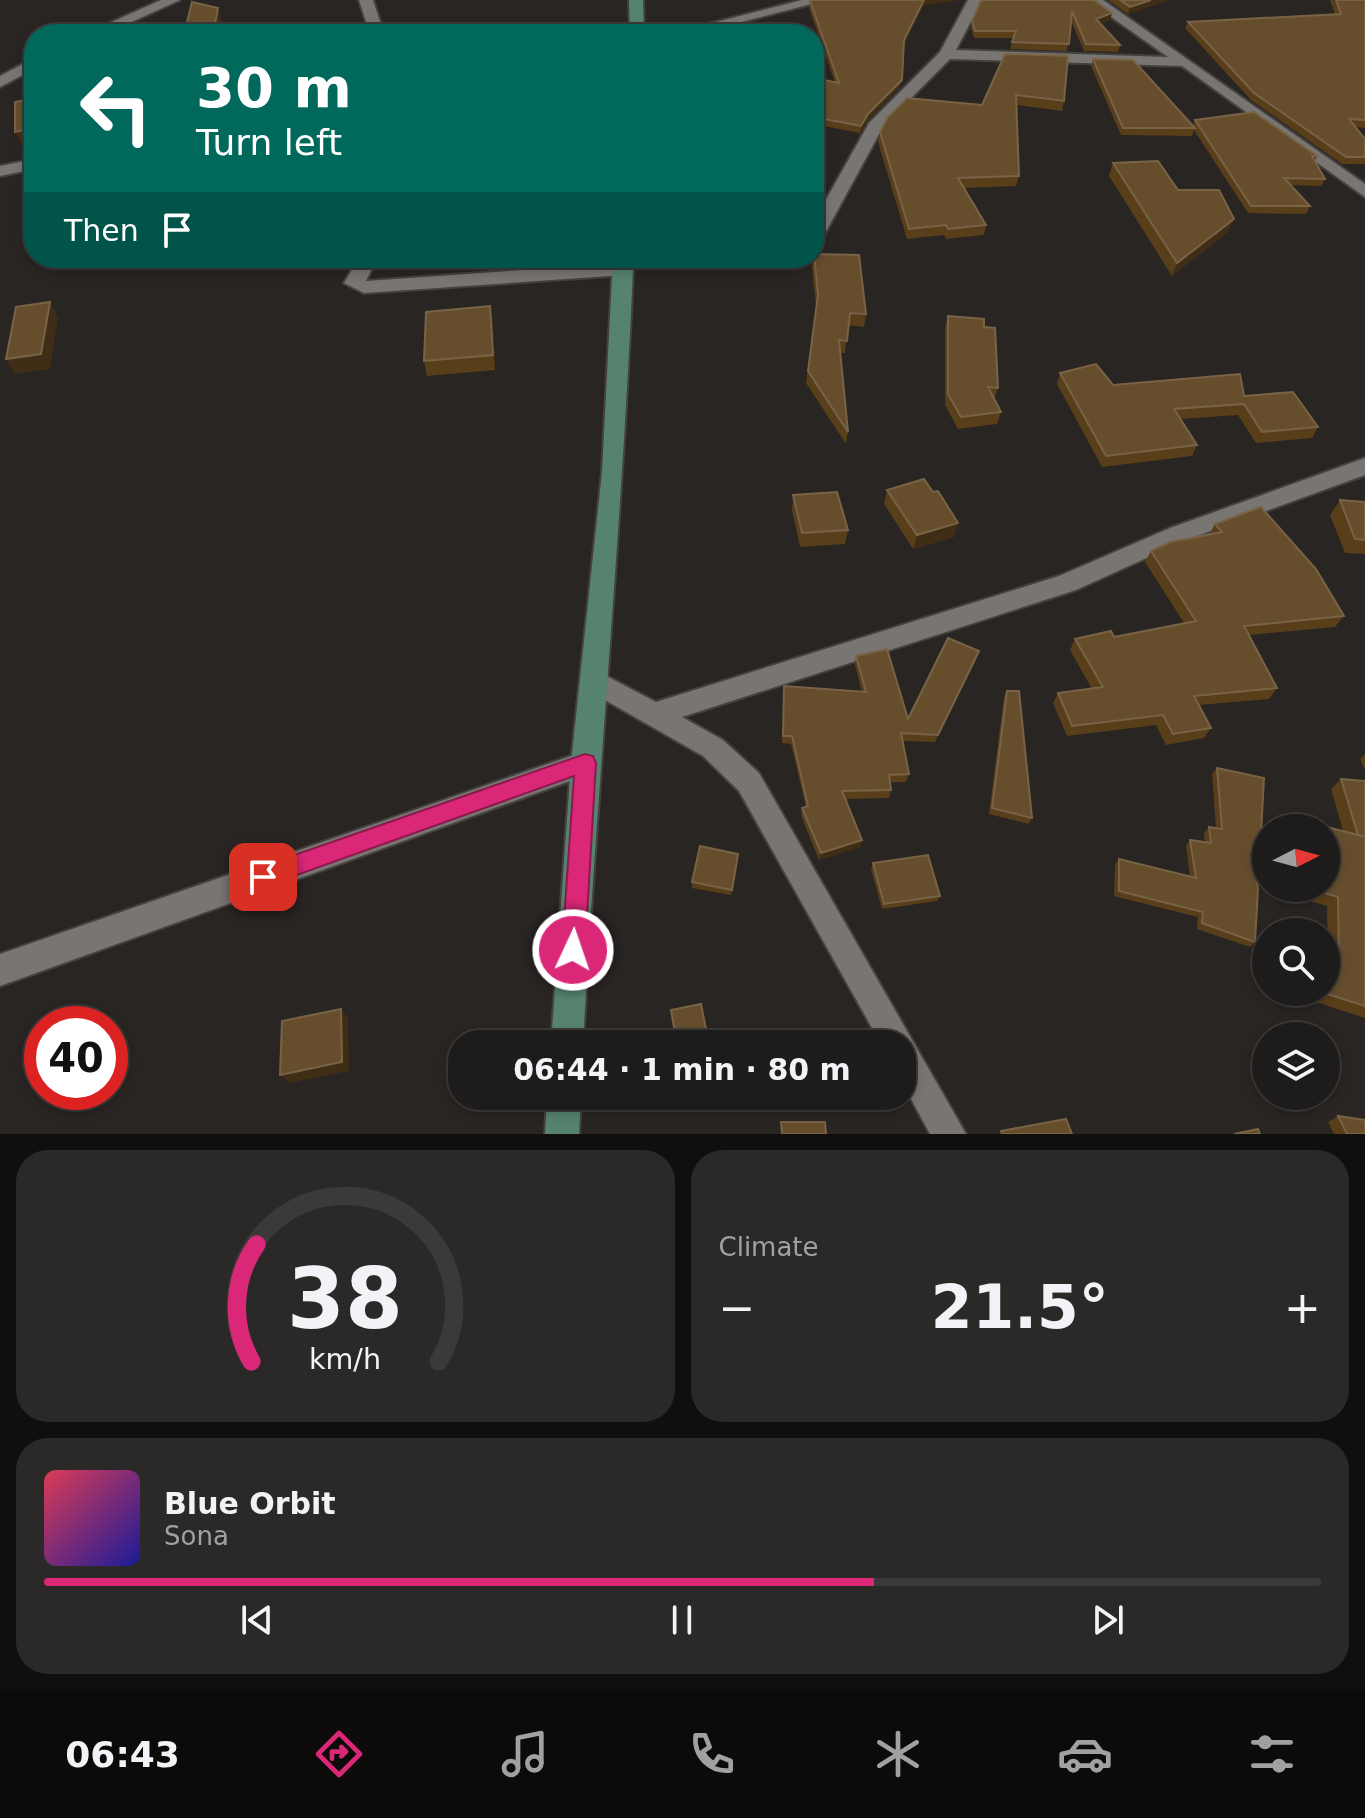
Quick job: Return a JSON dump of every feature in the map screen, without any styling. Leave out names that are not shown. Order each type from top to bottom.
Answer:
[{"type":"street","points":[[116,24],[173,0]]},
{"type":"street","points":[[366,0],[374,24]]},
{"type":"street","points":[[636,0],[637,24]]},
{"type":"street","points":[[718,24],[820,0]]},
{"type":"street","points":[[824,219],[877,123],[946,54],[975,0]]},
{"type":"street","points":[[1094,0],[1186,62],[1365,192]]},
{"type":"street","points":[[946,54],[1186,62]]},
{"type":"street","points":[[0,82],[24,69]]},
{"type":"street","points":[[0,171],[24,166]]},
{"type":"street","points":[[362,268],[354,283],[364,287],[578,268]]},
{"type":"street","points":[[568,1030],[585,763],[613,472],[623,268]]},
{"type":"street","points":[[655,714],[1067,583],[1178,534],[1365,466]]},
{"type":"street","points":[[593,680],[713,748],[749,782],[892,1030]]},
{"type":"street","points":[[0,970],[585,763]]},
{"type":"street","points":[[916,1074],[949,1134]]},
{"type":"street","points":[[562,1134],[563,1110]]},
{"type":"building","points":[[924,0],[904,40],[902,80],[868,114],[861,126],[824,117],[824,80],[839,83],[824,41],[824,24],[818,24],[810,1]]},
{"type":"building","points":[[981,0],[1094,0],[1112,13],[1096,19],[1120,45],[1086,44],[1072,11],[1069,44],[1012,42],[1016,31],[975,31],[972,21]]},
{"type":"building","points":[[1120,0],[1151,0],[1130,7]]},
{"type":"building","points":[[1336,0],[1365,0],[1365,120],[1349,119],[1365,139],[1365,157],[1346,157],[1254,93],[1188,22],[1341,14]]},
{"type":"building","points":[[192,2],[218,8],[215,24],[186,24]]},
{"type":"building","points":[[1005,54],[1068,56],[1064,101],[1016,95],[1019,176],[958,178],[986,225],[909,229],[880,132],[888,117],[907,98],[982,105]]},
{"type":"building","points":[[1093,59],[1133,60],[1195,128],[1123,128]]},
{"type":"building","points":[[24,100],[24,130],[15,132],[15,102]]},
{"type":"building","points":[[1254,112],[1317,156],[1312,156],[1325,179],[1284,178],[1310,206],[1251,206],[1195,120]]},
{"type":"building","points":[[1158,161],[1178,190],[1219,190],[1234,219],[1177,263],[1113,163]]},
{"type":"building","points":[[824,254],[859,255],[866,314],[850,313],[847,341],[839,340],[848,432],[808,371],[818,295],[815,268],[824,268]]},
{"type":"building","points":[[50,302],[41,354],[6,359],[16,307]]},
{"type":"building","points":[[490,306],[493,355],[424,361],[426,312]]},
{"type":"building","points":[[948,316],[984,319],[984,327],[995,328],[998,388],[988,387],[1001,412],[961,417],[948,394]]},
{"type":"building","points":[[1096,364],[1113,385],[1240,374],[1244,396],[1293,392],[1318,427],[1262,432],[1244,404],[1174,409],[1197,445],[1106,456],[1060,373]]},
{"type":"building","points":[[924,479],[933,492],[938,491],[958,523],[917,535],[887,490]]},
{"type":"building","points":[[837,492],[848,530],[802,533],[793,495]]},
{"type":"building","points":[[1340,500],[1365,502],[1365,540],[1355,539]]},
{"type":"building","points":[[1261,507],[1316,569],[1344,616],[1244,626],[1277,688],[1194,696],[1211,728],[1173,734],[1163,715],[1072,726],[1058,693],[1103,687],[1075,639],[1111,631],[1114,637],[1196,621],[1151,551],[1170,542],[1222,532],[1215,524]]},
{"type":"building","points":[[948,638],[979,651],[938,735],[901,733],[909,774],[889,775],[891,790],[842,791],[862,840],[821,853],[802,808],[808,806],[792,736],[783,736],[784,686],[866,692],[856,656],[887,649],[908,719]]},
{"type":"building","points":[[1007,691],[1019,691],[1032,818],[992,808]]},
{"type":"building","points":[[1217,768],[1264,778],[1262,814],[1252,814],[1252,902],[1257,902],[1256,918],[1252,918],[1252,941],[1202,923],[1203,912],[1119,891],[1119,859],[1196,878],[1190,840],[1211,843],[1209,827],[1222,829]]},
{"type":"building","points":[[1341,779],[1365,781],[1365,836],[1359,835],[1365,837],[1365,1006],[1340,998],[1340,830],[1358,835]]},
{"type":"building","points":[[700,846],[738,854],[732,890],[692,882]]},
{"type":"building","points":[[928,855],[940,896],[884,904],[873,863]]},
{"type":"building","points":[[701,1004],[706,1030],[675,1030],[671,1010]]},
{"type":"building","points":[[341,1009],[342,1062],[280,1075],[282,1021]]},
{"type":"building","points":[[1338,1116],[1365,1120],[1365,1134],[1347,1134]]},
{"type":"building","points":[[1066,1119],[1072,1134],[1002,1134],[1001,1131]]},
{"type":"building","points":[[781,1122],[825,1122],[826,1134],[782,1134]]},
{"type":"building","points":[[1258,1129],[1260,1134],[1234,1134]]},
{"type":"route","points":[[263,877],[585,763],[573,950]]}]
